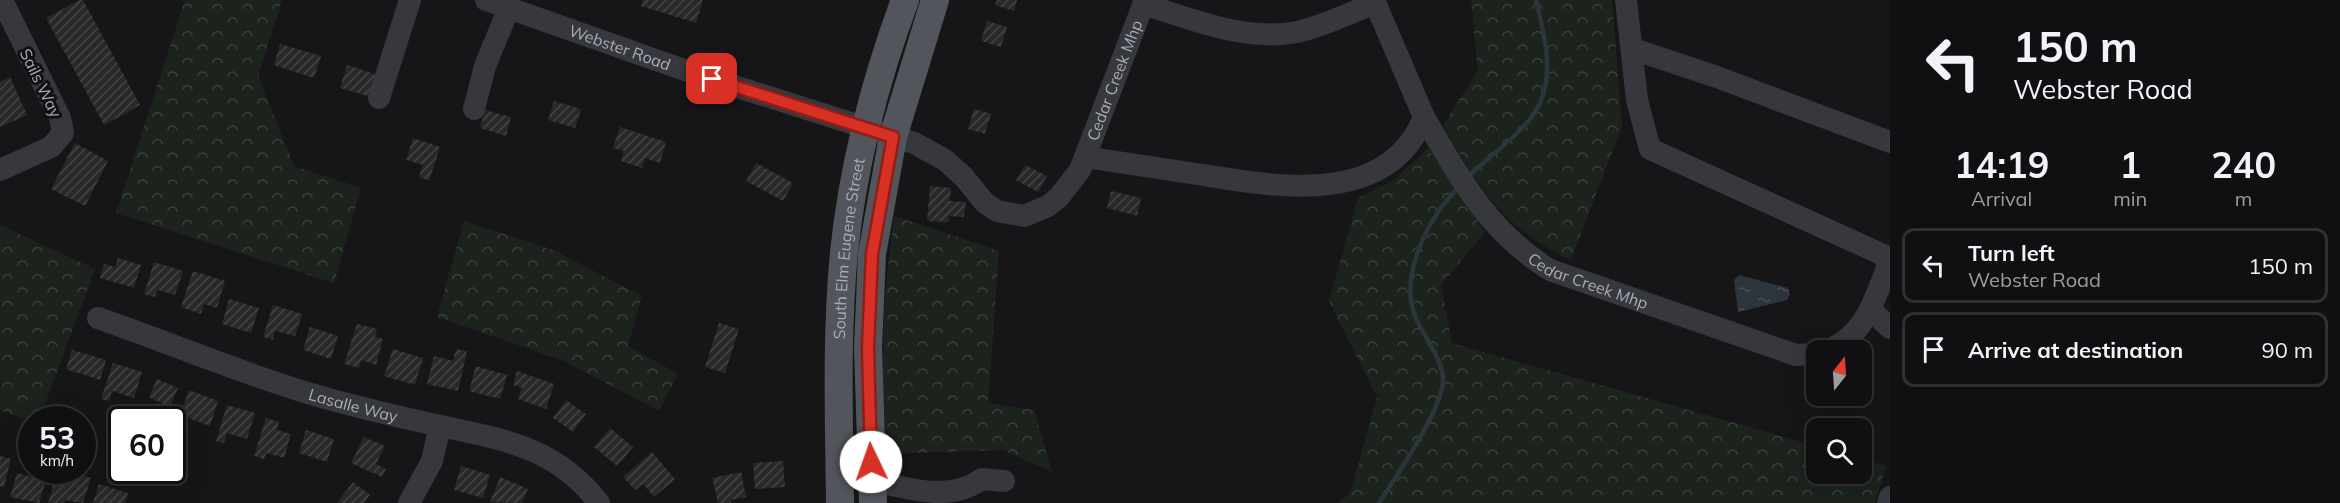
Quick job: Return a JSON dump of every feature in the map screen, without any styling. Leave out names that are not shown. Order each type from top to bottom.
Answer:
[{"type":"main road","name":"South Elm Eugene Street","points":[[840,503],[838,346],[844,251],[864,128],[905,0]]},
{"type":"main road","name":"South Elm Eugene Street","points":[[873,492],[868,348],[871,273],[893,137],[935,0]]},
{"type":"street","name":"Sails Way","points":[[0,170],[51,147],[63,133],[60,118],[2,0]]},
{"type":"street","points":[[379,98],[410,0]]},
{"type":"street","name":"Webster Road","points":[[486,0],[690,72],[893,137]]},
{"type":"street","points":[[1626,0],[1637,100],[1650,149],[1890,259],[1871,310],[1851,336],[1844,340]]},
{"type":"street","name":"Cedar Creek Mhp","points":[[893,137],[914,143],[945,160],[964,177],[984,202],[1008,214],[1029,215],[1048,206],[1073,182],[1085,157],[1144,2],[1239,32],[1264,35],[1298,31],[1375,2],[1424,117],[1489,219],[1525,254],[1550,270],[1796,356],[1806,355]]},
{"type":"street","points":[[474,109],[485,66],[509,8]]},
{"type":"street","points":[[1633,49],[1717,77],[1890,142]]},
{"type":"street","name":"Cedar Creek Mhp","points":[[1085,157],[1272,186],[1324,185],[1355,178],[1384,167],[1410,142],[1424,117]]},
{"type":"street","points":[[1871,310],[1890,328]]},
{"type":"street","name":"Lasalle Way","points":[[99,318],[292,388],[356,407],[504,438],[538,453],[567,471],[598,503]]},
{"type":"street","points":[[410,503],[432,461],[440,426]]},
{"type":"street","points":[[873,492],[946,494],[970,488],[981,479],[1004,481]]},
{"type":"street","points":[[1888,503],[1890,497]]},
{"type":"green space","points":[[185,0],[282,0],[258,76],[294,166],[361,188],[334,283],[116,213]]},
{"type":"green space","points":[[1471,0],[1612,0],[1622,126],[1571,260],[1547,248],[1510,220],[1481,187],[1443,125],[1478,71]]},
{"type":"green space","points":[[1428,148],[1485,232],[1441,285],[1452,343],[1806,443],[1806,484],[1872,484],[1872,462],[1886,466],[1875,503],[1337,503],[1350,494],[1377,397],[1329,301],[1358,198],[1394,180]]},
{"type":"green space","points":[[894,216],[999,251],[988,403],[1034,410],[1052,472],[1003,450],[887,454],[882,373],[885,293]]},
{"type":"green space","points":[[464,221],[553,250],[642,296],[628,346],[678,374],[659,411],[564,361],[437,317]]},
{"type":"green space","points":[[0,225],[95,269],[44,406],[18,406],[18,416],[0,410]]},
{"type":"water","points":[[1739,275],[1788,288],[1790,294],[1787,300],[1738,312],[1734,280]]},
{"type":"building","points":[[83,0],[140,105],[104,125],[46,18]]},
{"type":"building","points":[[643,0],[703,0],[696,23],[641,6]]},
{"type":"building","points":[[997,0],[1017,0],[1014,11],[995,5]]},
{"type":"building","points":[[987,21],[1007,27],[1001,47],[981,41]]},
{"type":"building","points":[[280,44],[321,56],[314,78],[274,65]]},
{"type":"building","points":[[347,65],[378,75],[371,97],[340,88]]},
{"type":"building","points":[[10,77],[27,115],[0,127],[0,82]]},
{"type":"building","points":[[554,101],[581,109],[575,128],[548,120]]},
{"type":"building","points":[[974,109],[991,114],[985,134],[968,129]]},
{"type":"building","points":[[485,110],[511,117],[506,136],[480,128]]},
{"type":"building","points":[[620,127],[666,142],[660,163],[645,158],[642,168],[621,161],[624,151],[613,148]]},
{"type":"building","points":[[413,138],[440,147],[429,181],[419,177],[423,165],[406,160]]},
{"type":"building","points":[[75,143],[108,161],[85,206],[51,189]]},
{"type":"building","points":[[756,163],[793,183],[783,201],[746,181]]},
{"type":"building","points":[[1025,165],[1047,176],[1038,192],[1016,180]]},
{"type":"building","points":[[930,186],[951,188],[950,201],[966,202],[964,217],[949,216],[948,222],[927,221]]},
{"type":"building","points":[[1111,191],[1141,198],[1137,216],[1107,208]]},
{"type":"building","points":[[118,258],[141,265],[134,288],[100,278],[104,264],[115,267]]},
{"type":"building","points":[[154,262],[183,271],[175,295],[157,290],[155,297],[144,294]]},
{"type":"building","points":[[193,271],[225,281],[217,308],[204,304],[201,314],[181,307]]},
{"type":"building","points":[[229,299],[259,308],[251,333],[222,324]]},
{"type":"building","points":[[273,305],[302,314],[295,336],[275,331],[273,340],[263,337]]},
{"type":"building","points":[[719,323],[739,329],[725,373],[705,367]]},
{"type":"building","points":[[357,324],[377,329],[375,337],[383,339],[376,365],[361,360],[359,368],[344,364]]},
{"type":"building","points":[[310,327],[338,336],[331,359],[303,350]]},
{"type":"building","points":[[393,349],[423,358],[415,385],[384,376]]},
{"type":"building","points":[[456,349],[467,351],[458,391],[427,384],[434,356],[453,361]]},
{"type":"building","points":[[72,350],[106,360],[100,380],[66,369]]},
{"type":"building","points":[[113,363],[142,372],[134,398],[112,391],[109,401],[101,399]]},
{"type":"building","points":[[476,366],[507,375],[500,399],[469,391]]},
{"type":"building","points":[[517,371],[554,384],[546,409],[518,399],[522,388],[513,385]]},
{"type":"building","points":[[157,379],[178,388],[170,406],[149,397]]},
{"type":"building","points":[[189,390],[218,401],[210,426],[186,417],[186,406],[183,406]]},
{"type":"building","points":[[566,400],[586,414],[573,432],[553,418]]},
{"type":"building","points":[[227,405],[255,413],[247,439],[227,433],[224,443],[216,441]]},
{"type":"building","points":[[266,418],[279,422],[277,430],[291,434],[284,458],[266,453],[264,459],[254,456]]},
{"type":"building","points":[[610,428],[633,447],[617,466],[594,447]]},
{"type":"building","points":[[306,430],[334,439],[327,462],[299,453]]},
{"type":"building","points":[[364,437],[385,446],[376,464],[386,469],[382,477],[351,463]]},
{"type":"building","points":[[652,452],[675,479],[654,497],[643,484],[635,490],[623,477]]},
{"type":"building","points":[[0,456],[11,459],[4,487],[0,486]]},
{"type":"building","points":[[783,461],[785,487],[755,489],[753,463]]},
{"type":"building","points":[[461,466],[490,475],[483,498],[454,490]]},
{"type":"building","points":[[741,472],[746,497],[730,500],[731,503],[718,503],[712,478]]},
{"type":"building","points":[[17,473],[18,484],[45,484],[39,503],[10,497]]},
{"type":"building","points":[[500,477],[528,489],[522,503],[490,502]]},
{"type":"building","points":[[353,482],[370,495],[364,503],[337,503]]},
{"type":"building","points":[[53,484],[89,484],[83,503],[65,500],[64,503],[48,503]]},
{"type":"building","points":[[99,484],[128,493],[125,503],[93,503]]},
{"type":"waterway","points":[[1468,177],[1526,124],[1543,95],[1546,80],[1546,48],[1536,0]]},
{"type":"waterway","points":[[1379,503],[1418,442],[1436,406],[1441,390],[1442,370],[1415,316],[1411,300],[1411,282],[1414,265],[1427,230],[1458,188]]},
{"type":"route","points":[[712,79],[893,137],[872,254],[868,348],[871,462]]}]
